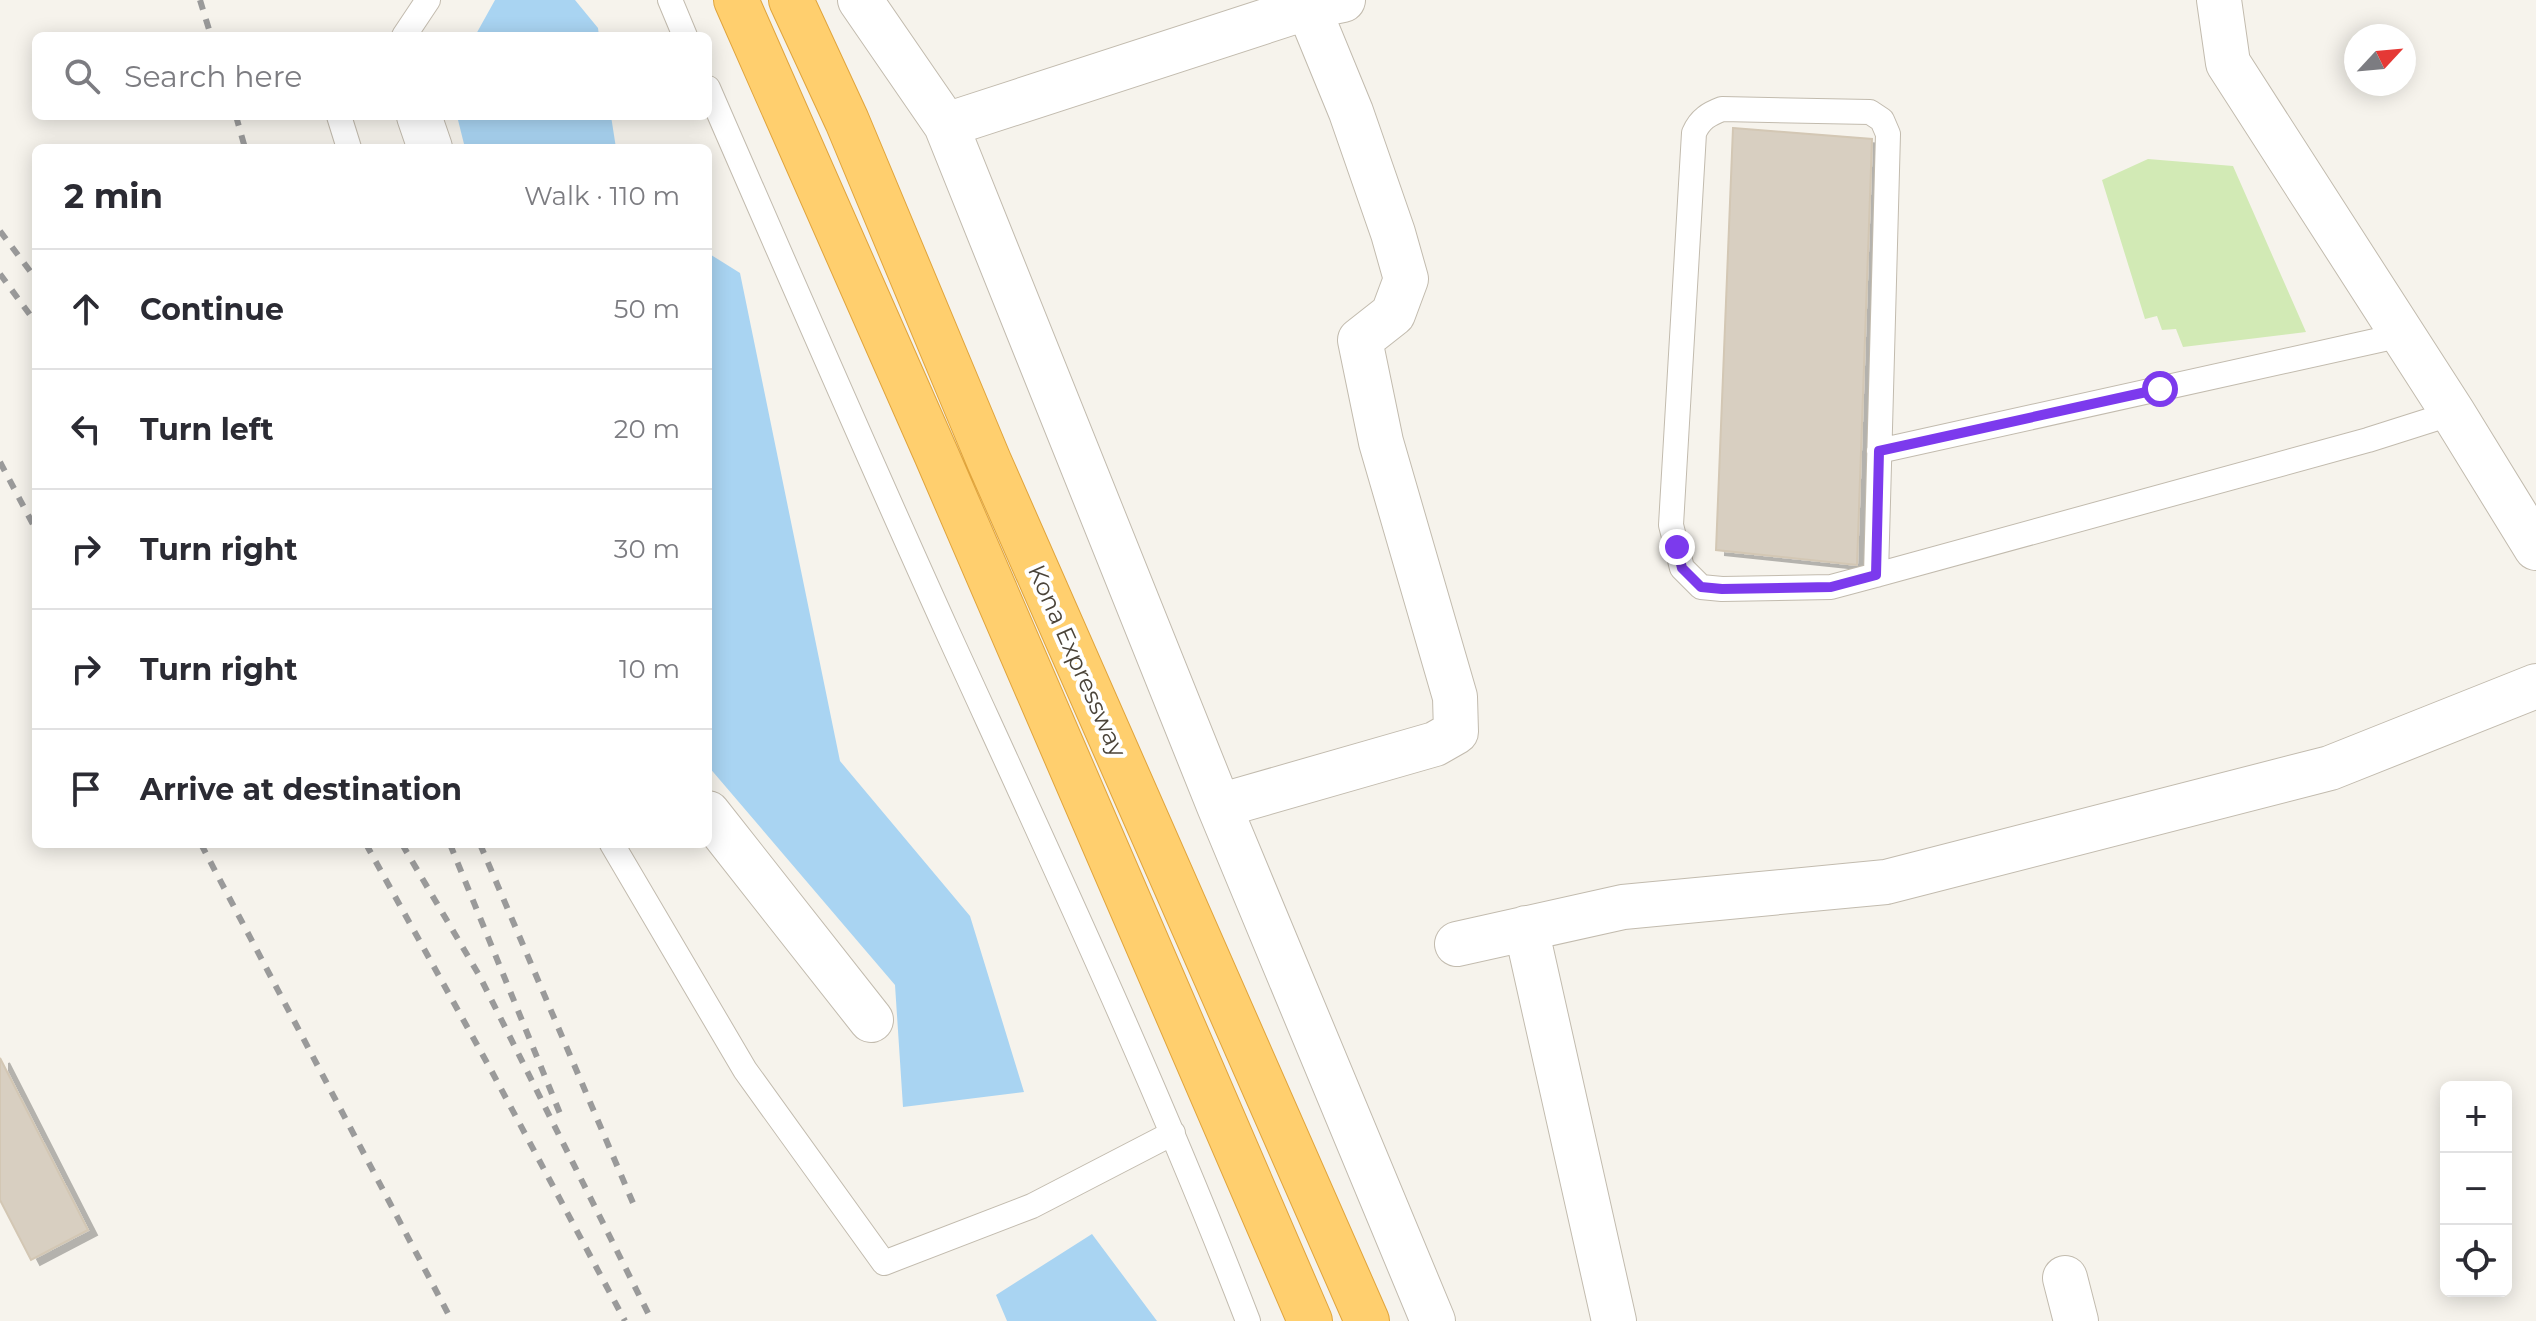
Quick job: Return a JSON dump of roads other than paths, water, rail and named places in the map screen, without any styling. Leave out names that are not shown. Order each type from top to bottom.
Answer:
[{"type":"highway","name":"Kona Expressway","points":[[736,0],[955,497],[1310,1321]]},
{"type":"highway","name":"Kona Expressway","points":[[791,0],[847,121],[989,461],[1367,1321]]},
{"type":"street","points":[[860,0],[946,125],[1219,806],[1433,1321]]},
{"type":"street","points":[[2219,0],[2228,63],[2536,548]]},
{"type":"street","points":[[946,125],[1319,2],[1351,112],[1406,279],[1393,314],[1360,340],[1381,442],[1455,697],[1456,732],[1435,744],[1219,806]]},
{"type":"street","points":[[420,120],[429,144]]},
{"type":"street","points":[[1457,944],[1623,907],[1886,882],[2330,768],[2536,686]]},
{"type":"street","points":[[712,818],[871,1020]]},
{"type":"street","points":[[1526,928],[1614,1321]]},
{"type":"street","points":[[2065,1278],[2076,1321]]},
{"type":"lane","points":[[407,32],[428,0]]},
{"type":"lane","points":[[670,0],[683,32]]},
{"type":"lane","points":[[712,97],[861,441],[1121,1012],[1248,1321]]},
{"type":"lane","points":[[1876,575],[1888,134],[1882,120],[1870,112],[1722,109],[1708,115],[1694,133],[1671,525],[1682,568],[1701,587],[1831,587],[1876,575],[2368,440],[2453,413]]},
{"type":"lane","points":[[340,120],[348,144]]},
{"type":"lane","points":[[1879,451],[2402,335]]},
{"type":"lane","points":[[614,848],[745,1070],[884,1263],[1032,1206],[1173,1133]]},
{"type":"water","points":[[495,0],[575,0],[598,32],[477,32]]},
{"type":"water","points":[[458,120],[612,120],[615,144],[464,144]]},
{"type":"water","points":[[712,256],[740,273],[840,761],[970,916],[1024,1092],[903,1107],[895,985],[712,771]]},
{"type":"water","points":[[1092,1234],[1157,1321],[1007,1321],[996,1295]]},
{"type":"railway","points":[[200,0],[210,32]]},
{"type":"railway","points":[[237,120],[244,144]]},
{"type":"railway","points":[[0,231],[32,274]]},
{"type":"railway","points":[[0,274],[32,318]]},
{"type":"railway","points":[[0,462],[32,522]]},
{"type":"railway","points":[[203,848],[452,1321]]},
{"type":"railway","points":[[368,848],[625,1321]]},
{"type":"railway","points":[[404,848],[479,975],[652,1321]]},
{"type":"railway","points":[[452,848],[561,1116]]},
{"type":"railway","points":[[482,848],[633,1203]]}]
